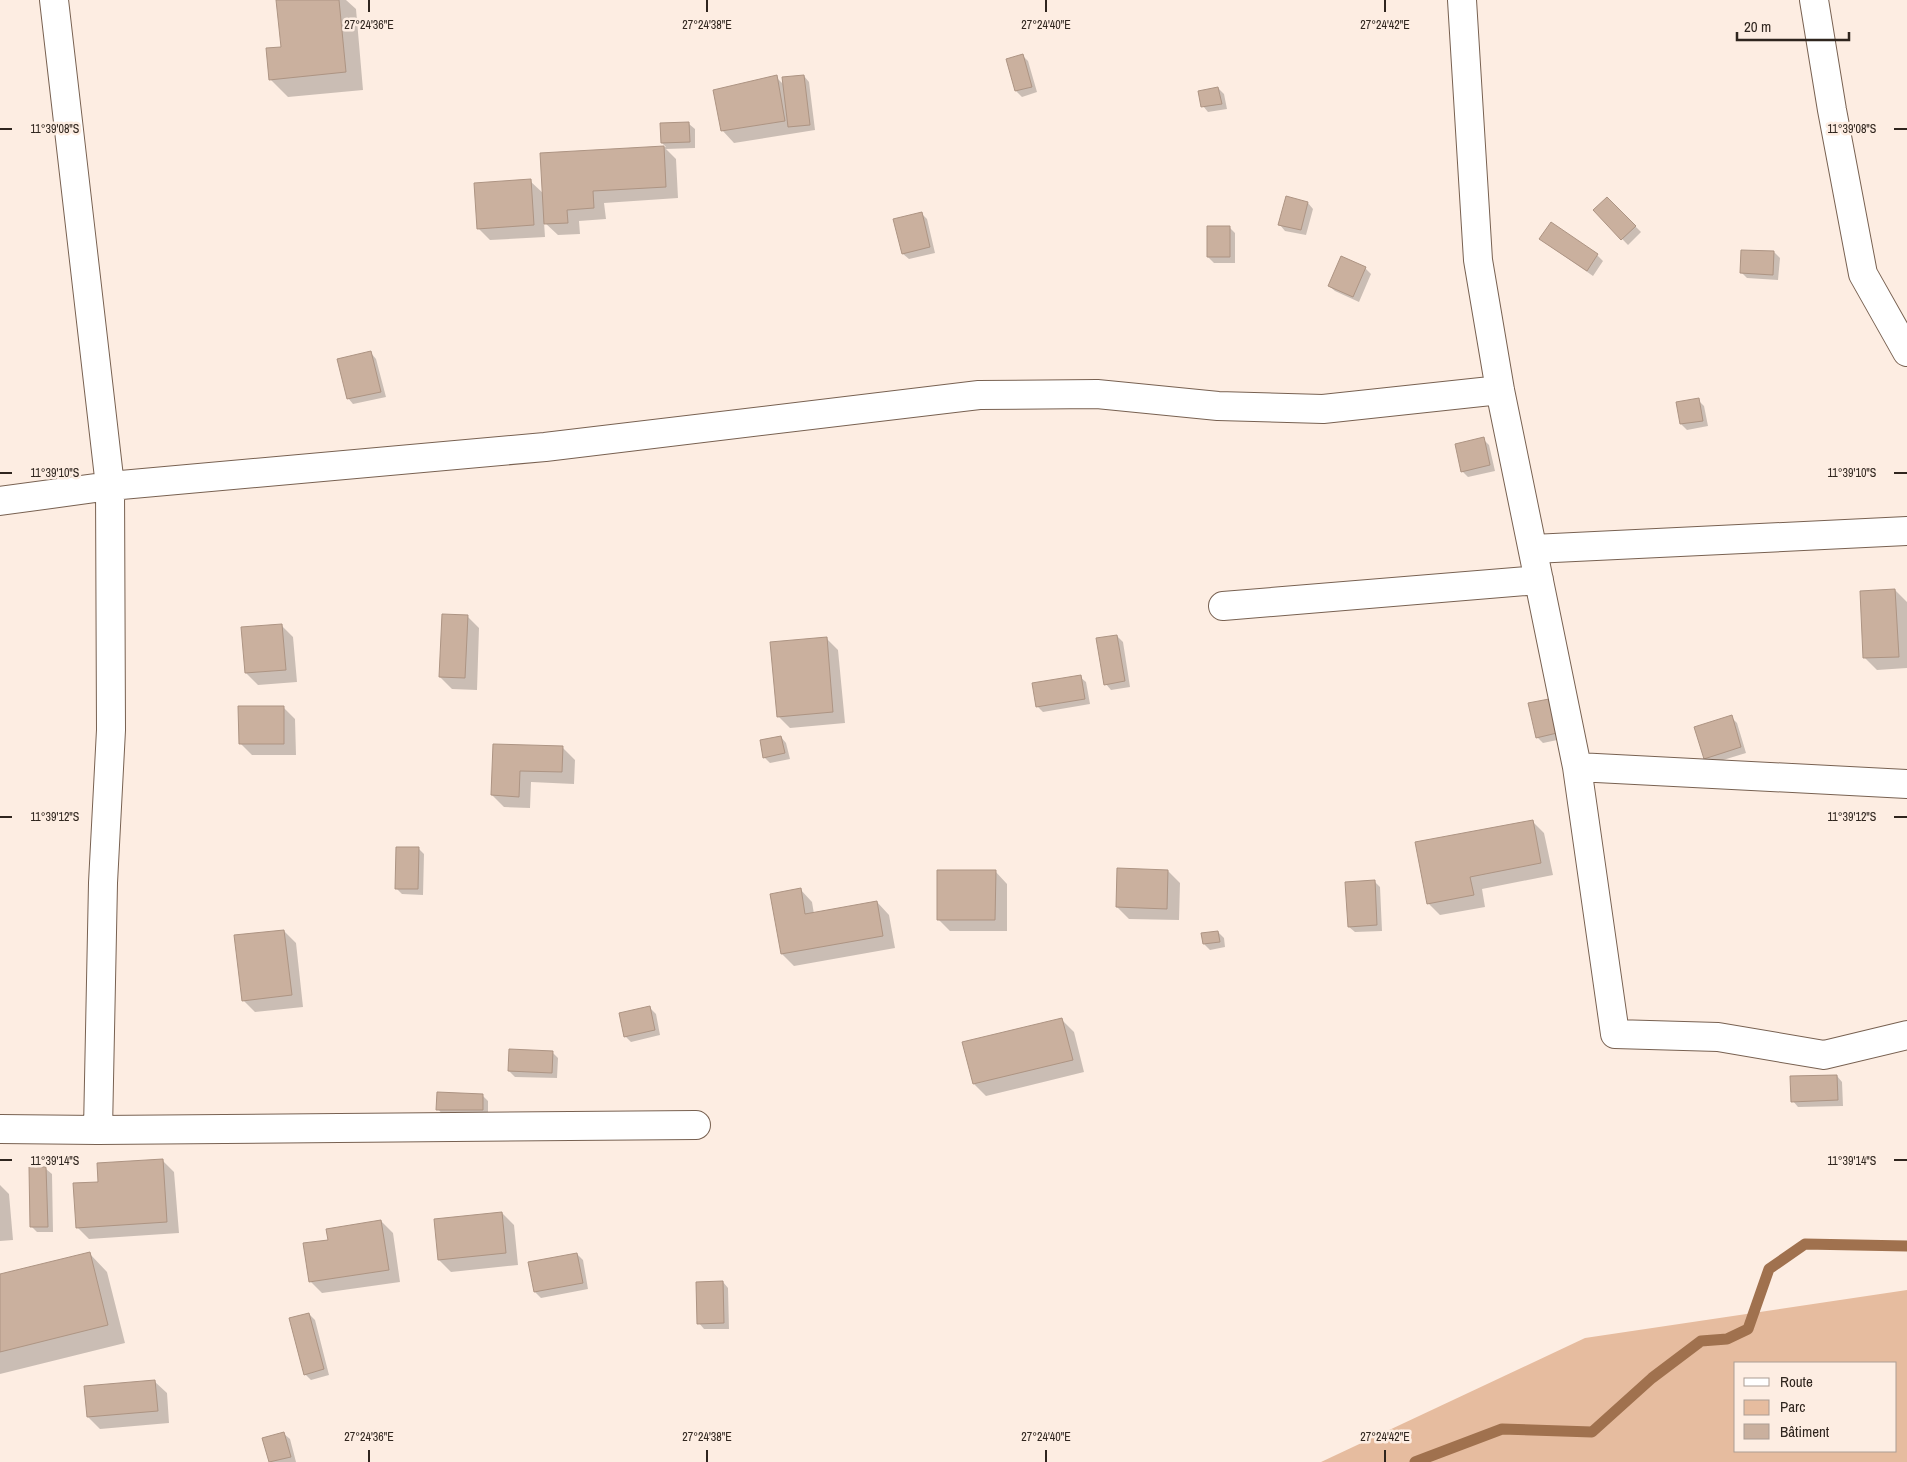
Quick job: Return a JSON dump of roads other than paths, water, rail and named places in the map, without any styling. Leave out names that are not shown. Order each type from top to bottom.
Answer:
[{"type":"street","points":[[54,0],[110,486],[111,730],[103,882],[98,1130]]},
{"type":"street","points":[[1462,0],[1478,260],[1500,390],[1577,767],[1615,1034],[1718,1037],[1824,1055],[1907,1035]]},
{"type":"street","points":[[1814,0],[1832,110],[1863,274],[1907,352]]},
{"type":"street","points":[[0,501],[110,486],[545,447],[979,395],[1097,394],[1218,406],[1323,409],[1500,390]]},
{"type":"street","points":[[1533,549],[1907,531]]},
{"type":"street","points":[[1223,606],[1539,580]]},
{"type":"street","points":[[1577,767],[1907,784]]},
{"type":"street","points":[[0,1129],[98,1130],[696,1125]]},
{"type":"waterway","points":[[1415,1462],[1502,1429],[1592,1432],[1652,1378],[1701,1341],[1727,1339],[1748,1329],[1769,1269],[1805,1244],[1907,1246]]}]
